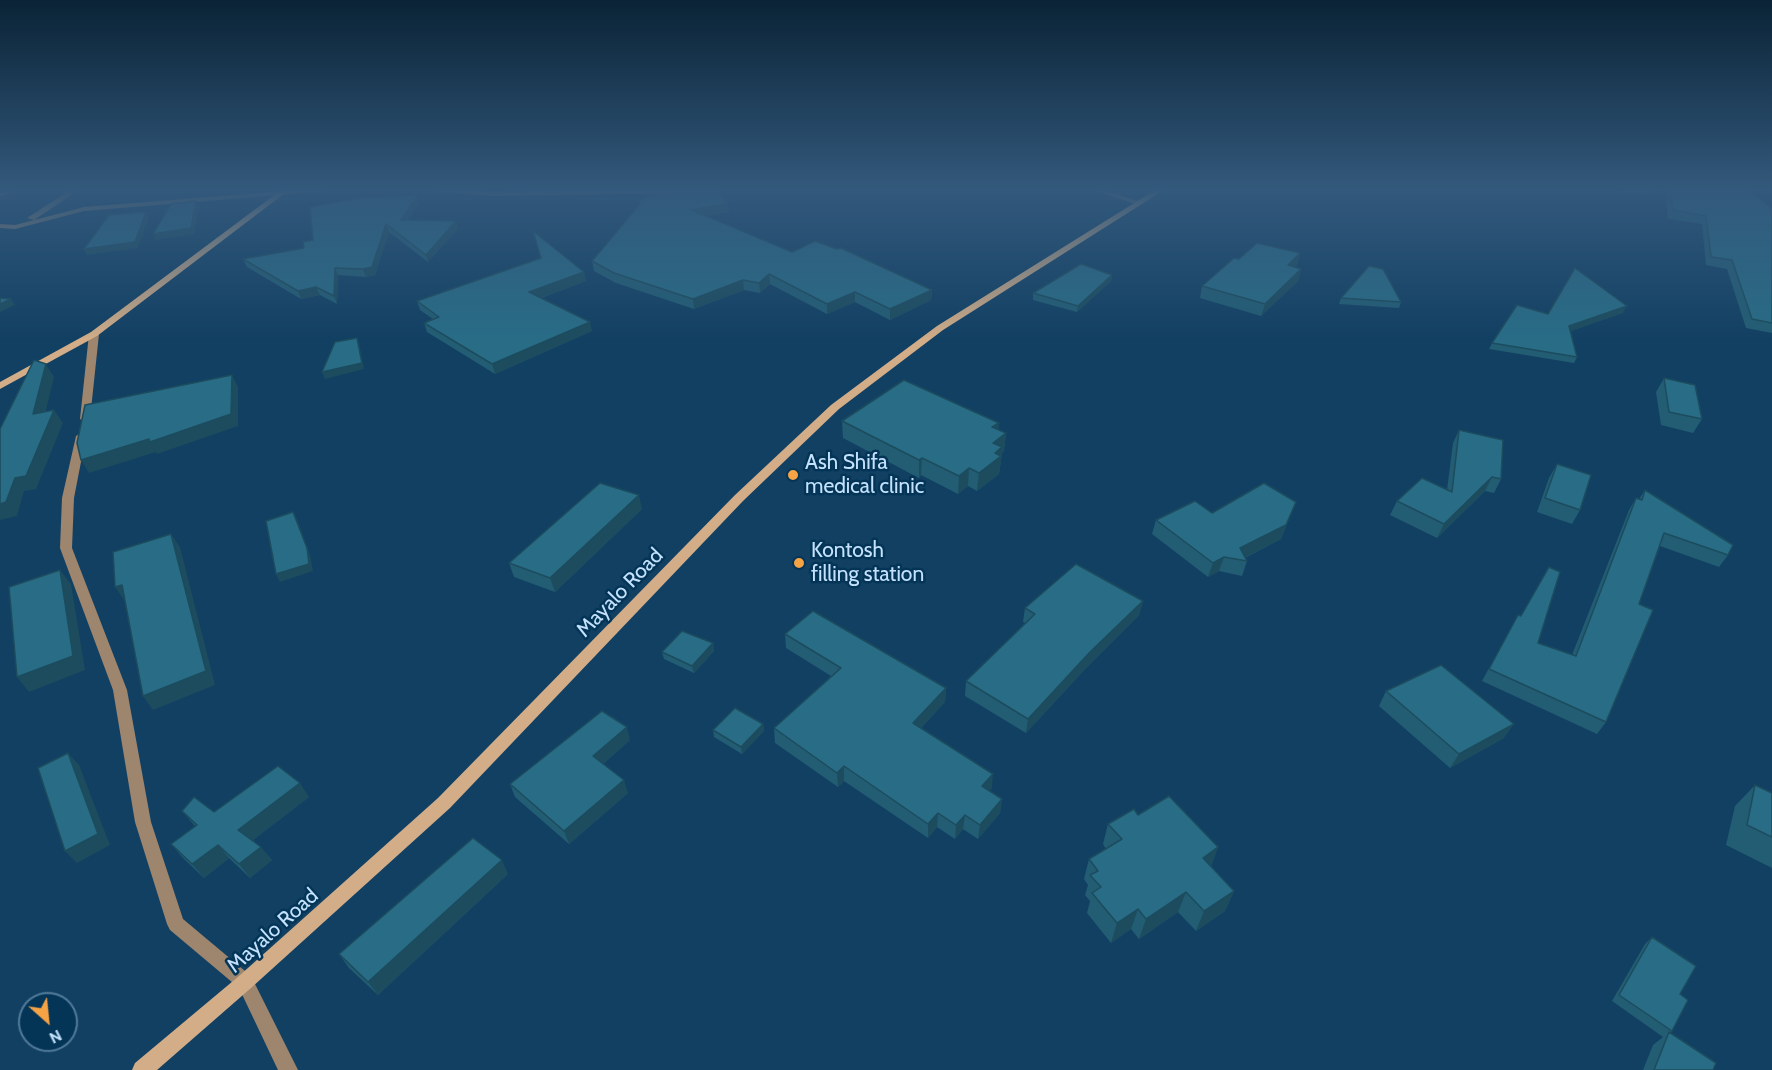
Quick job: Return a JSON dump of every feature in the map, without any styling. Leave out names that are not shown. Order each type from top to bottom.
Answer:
[{"type":"street","points":[[0,386],[94,334],[220,240]]},
{"type":"street","name":"Mayalo Road","points":[[142,1070],[245,982],[444,803],[739,498],[835,406],[940,328],[1080,240]]},
{"type":"street","points":[[94,334],[86,415],[69,498],[66,548],[120,690],[143,822],[176,924],[245,982],[288,1070]]},
{"type":"building","points":[[91,240],[136,240],[135,242],[84,249]]},
{"type":"building","points":[[381,240],[372,267],[335,268],[334,296],[316,287],[298,291],[243,259],[304,248],[303,242]]},
{"type":"building","points":[[407,240],[439,240],[426,255]]},
{"type":"building","points":[[536,240],[544,240],[584,272],[529,292],[590,322],[492,364],[424,323],[439,317],[417,301],[541,258]]},
{"type":"building","points":[[610,240],[763,240],[792,252],[815,241],[837,249],[841,248],[932,290],[890,309],[855,292],[827,304],[769,274],[759,283],[743,280],[693,299],[614,273],[592,261]]},
{"type":"building","points":[[1709,240],[1772,240],[1772,323],[1752,319],[1732,260],[1711,257]]},
{"type":"building","points":[[1257,243],[1300,253],[1288,265],[1301,269],[1265,304],[1202,286],[1234,258],[1239,259]]},
{"type":"building","points":[[1081,264],[1112,275],[1078,306],[1033,293]]},
{"type":"building","points":[[1369,266],[1383,269],[1401,302],[1341,298]]},
{"type":"building","points":[[1575,268],[1627,306],[1569,326],[1577,357],[1492,343],[1517,305],[1548,314]]},
{"type":"building","points":[[0,298],[11,299],[0,304]]},
{"type":"building","points":[[357,338],[362,363],[322,372],[335,342]]},
{"type":"building","points":[[34,360],[46,364],[33,414],[54,410],[26,476],[15,478],[6,502],[0,504],[0,429]]},
{"type":"building","points":[[232,375],[231,414],[150,442],[149,439],[81,460],[77,443],[85,405]]},
{"type":"building","points":[[1664,378],[1695,385],[1702,419],[1669,412]]},
{"type":"building","points":[[904,380],[999,423],[992,427],[1006,433],[993,443],[1002,447],[995,453],[1001,456],[979,473],[969,468],[959,476],[922,458],[919,460],[842,421]]},
{"type":"building","points":[[1459,430],[1503,440],[1501,479],[1492,477],[1444,524],[1397,501],[1422,478],[1452,492]]},
{"type":"building","points":[[1557,464],[1591,475],[1580,510],[1545,498]]},
{"type":"building","points":[[600,483],[639,495],[550,578],[509,563]]},
{"type":"building","points":[[1264,483],[1296,502],[1286,525],[1240,548],[1247,561],[1224,557],[1213,563],[1156,520],[1195,501],[1212,513]]},
{"type":"building","points":[[1645,490],[1733,545],[1728,555],[1664,533],[1639,604],[1653,610],[1606,722],[1489,669],[1518,615],[1521,616],[1549,567],[1560,572],[1538,643],[1576,656],[1636,498],[1642,500]]},
{"type":"building","points":[[293,512],[307,548],[309,564],[276,574],[266,521]]},
{"type":"building","points":[[171,534],[206,671],[143,696],[122,585],[115,587],[113,552]]},
{"type":"building","points":[[1076,564],[1143,601],[1090,652],[1028,719],[966,681],[1035,614],[1025,608]]},
{"type":"building","points":[[60,570],[73,656],[17,677],[9,587]]},
{"type":"building","points":[[813,611],[946,688],[913,723],[993,774],[982,786],[1002,799],[980,825],[965,815],[956,825],[938,813],[928,824],[844,766],[837,773],[774,728],[841,668],[785,634]]},
{"type":"building","points":[[682,631],[713,643],[692,666],[662,652]]},
{"type":"building","points":[[1441,665],[1514,724],[1459,754],[1386,691]]},
{"type":"building","points":[[735,708],[763,724],[741,747],[713,730]]},
{"type":"building","points":[[602,711],[627,727],[593,756],[624,780],[564,831],[510,784]]},
{"type":"building","points":[[68,753],[98,834],[65,851],[38,768]]},
{"type":"building","points":[[278,766],[300,783],[238,830],[261,847],[239,864],[218,845],[192,864],[171,844],[197,825],[182,811],[194,797],[214,812]]},
{"type":"building","points":[[1755,785],[1772,793],[1772,837],[1747,825]]},
{"type":"building","points":[[1169,796],[1218,847],[1203,858],[1234,891],[1204,911],[1186,892],[1146,919],[1138,909],[1117,923],[1092,893],[1101,887],[1090,875],[1098,871],[1089,859],[1122,839],[1108,824],[1134,809],[1138,815]]},
{"type":"building","points":[[473,838],[502,860],[368,982],[339,954]]},
{"type":"building","points":[[1652,937],[1696,966],[1680,994],[1688,1000],[1672,1031],[1619,995]]},
{"type":"building","points":[[1669,1032],[1716,1063],[1713,1070],[1654,1070]]},
{"type":"place","name":"Ash Shifa medical clinic","points":[[793,475]]},
{"type":"place","name":"Kontosh filling station","points":[[799,563]]}]
